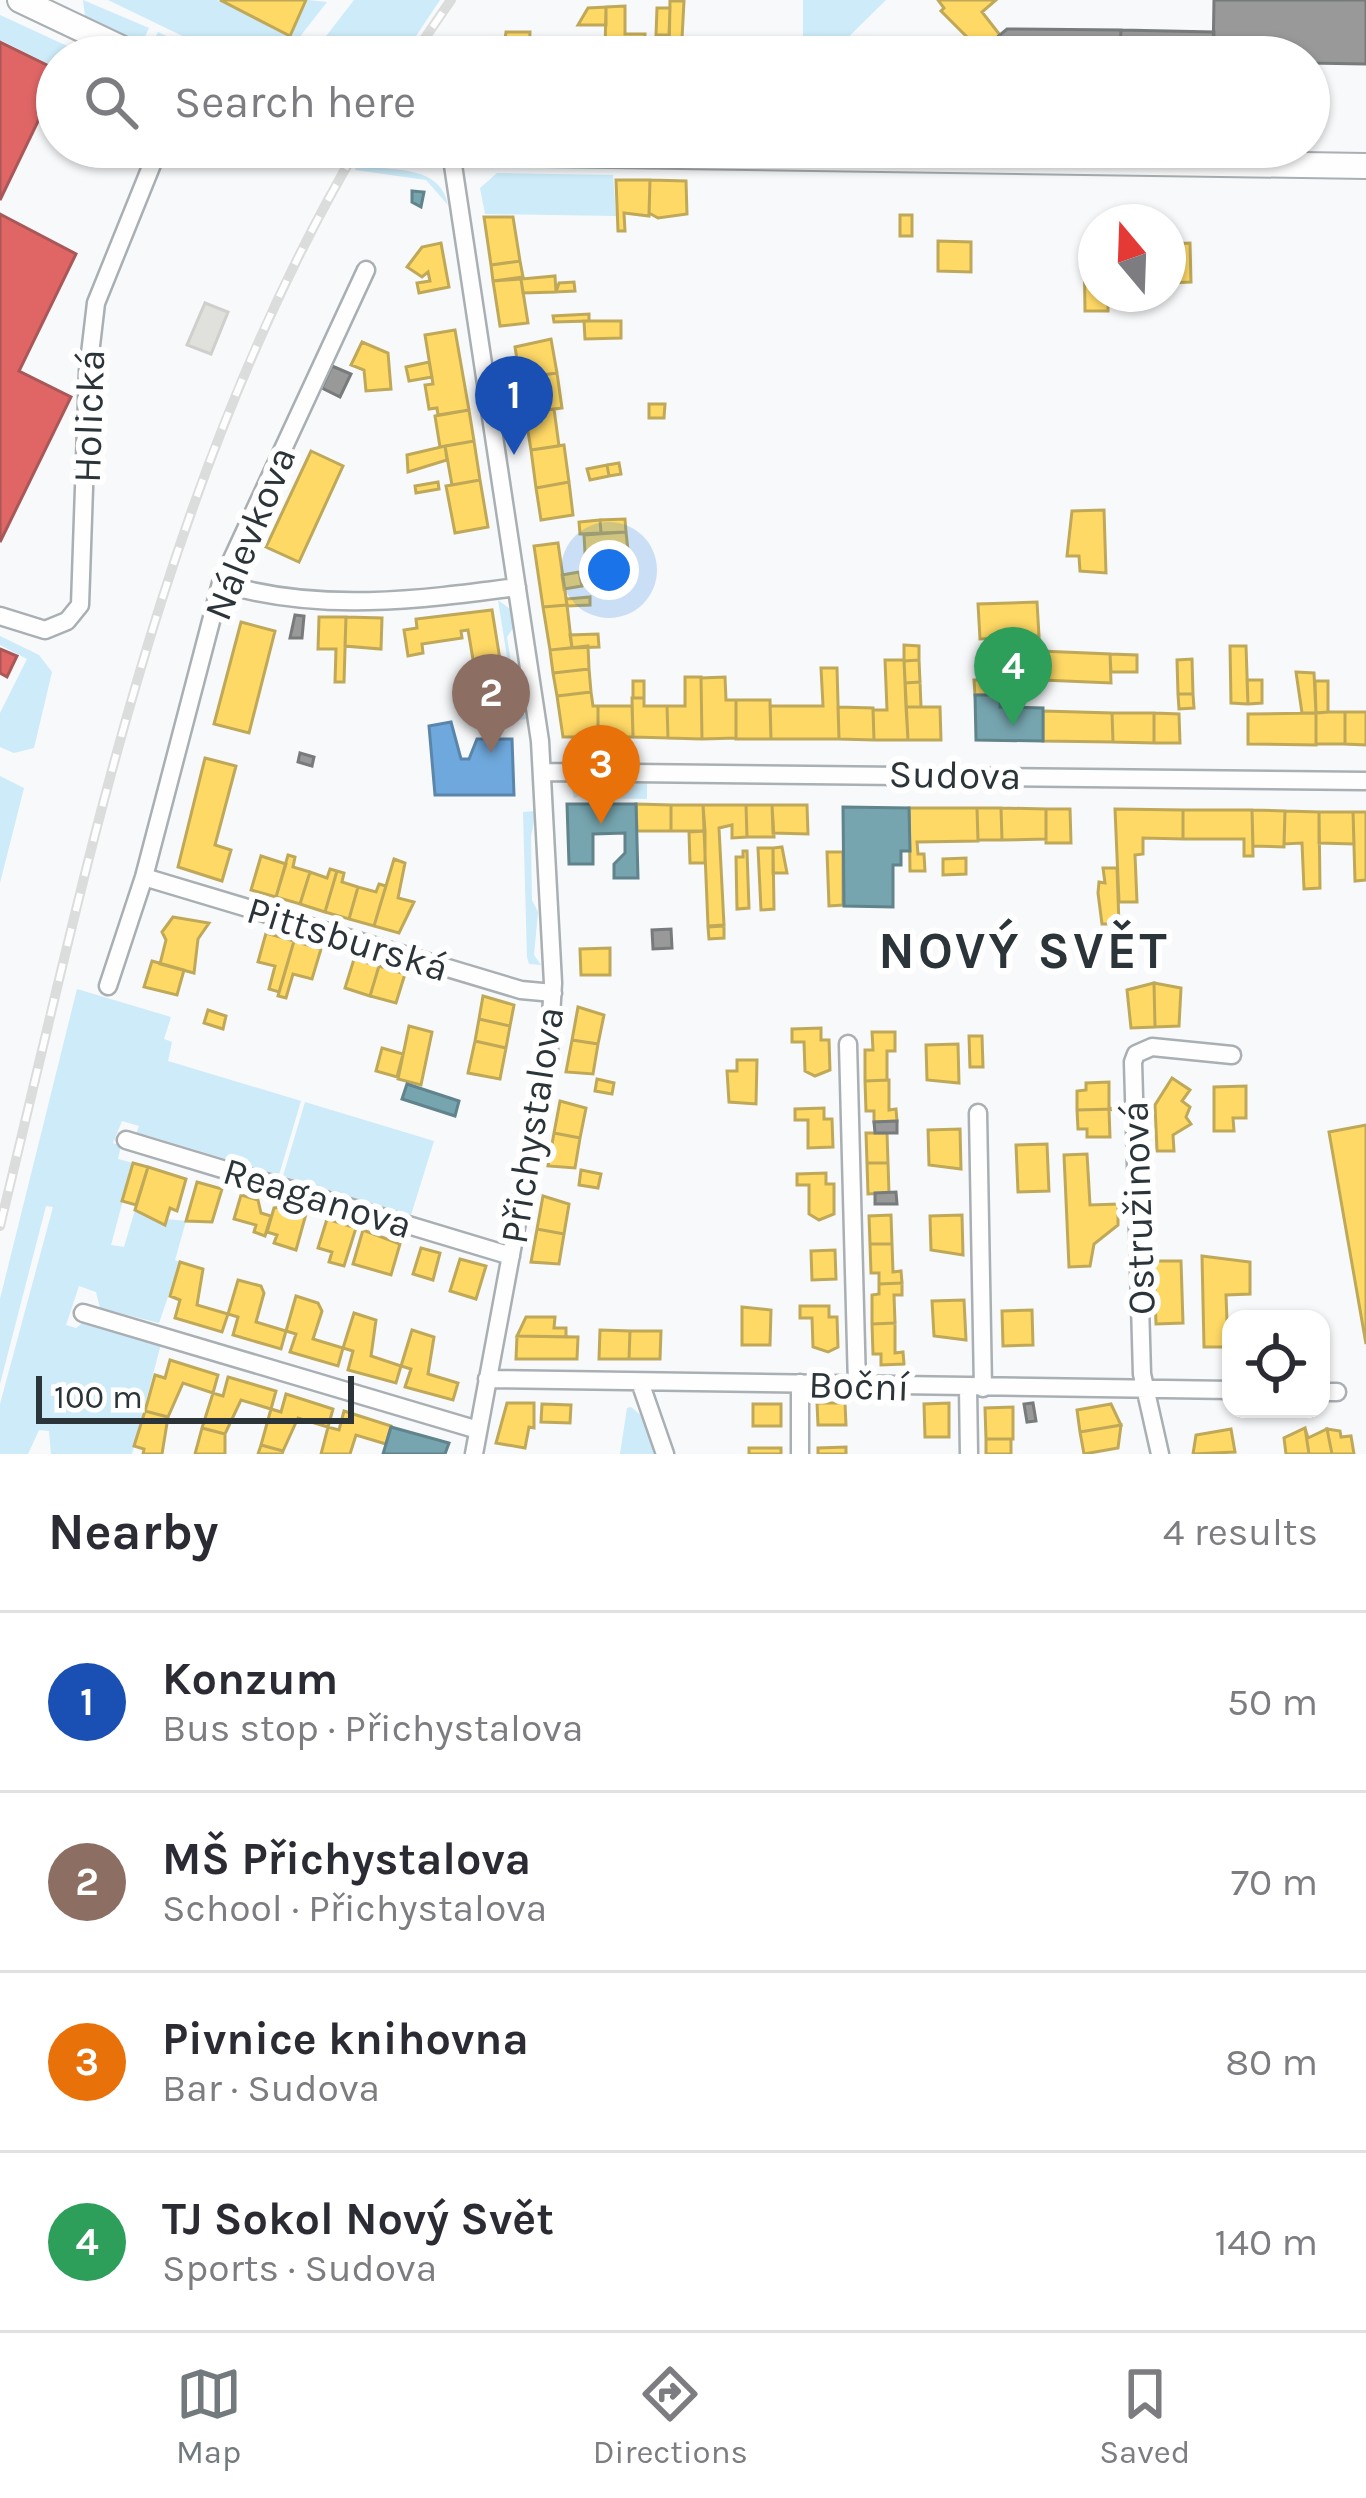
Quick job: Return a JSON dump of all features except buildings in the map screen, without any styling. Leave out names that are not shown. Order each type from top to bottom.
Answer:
[{"type":"street","points":[[20,0],[96,36]]},
{"type":"street","points":[[1330,165],[1366,166]]},
{"type":"street","name":"Holická","points":[[0,616],[45,630],[62,624],[80,605],[94,318],[102,281],[150,168]]},
{"type":"street","name":"Přichystalova","points":[[453,168],[544,772],[553,993],[549,1050],[474,1454]]},
{"type":"street","name":"Nálevkova","points":[[108,986],[144,877],[220,583],[366,270]]},
{"type":"street","points":[[220,583],[269,594],[367,601],[518,587]]},
{"type":"street","name":"Sudova","points":[[544,772],[1366,781]]},
{"type":"street","name":"Pittsburská","points":[[144,877],[521,990],[553,993]]},
{"type":"street","points":[[848,1044],[857,1385]]},
{"type":"street","name":"Ostružinová","points":[[1148,1387],[1142,1374],[1133,1063],[1136,1054],[1152,1048],[1232,1055]]},
{"type":"street","points":[[969,1454],[975,1388],[978,1113]]},
{"type":"street","name":"Reaganova","points":[[126,1140],[511,1256]]},
{"type":"street","points":[[83,1313],[478,1430]]},
{"type":"street","name":"Boční","points":[[488,1379],[641,1385],[673,1378],[1222,1390]]},
{"type":"street","points":[[800,1383],[800,1454]]},
{"type":"street","points":[[641,1385],[665,1454]]},
{"type":"street","points":[[1148,1387],[1160,1454]]},
{"type":"shaded area","points":[[83,0],[149,28],[145,36],[127,36],[85,16]]},
{"type":"shaded area","points":[[108,0],[217,0],[288,36],[183,36]]},
{"type":"shaded area","points":[[308,0],[327,2],[300,36],[290,36]]},
{"type":"shaded area","points":[[354,0],[440,0],[416,36],[326,36]]},
{"type":"shaded area","points":[[803,0],[886,0],[849,36],[803,36]]},
{"type":"shaded area","points":[[0,15],[46,36],[36,36],[36,58],[0,40]]},
{"type":"shaded area","points":[[382,168],[425,176],[443,192],[448,205],[426,180],[355,170]]},
{"type":"shaded area","points":[[497,173],[613,175],[616,216],[485,214],[480,188]]},
{"type":"shaded area","points":[[498,600],[510,609],[513,628],[507,637],[518,705],[527,719],[517,720]]},
{"type":"shaded area","points":[[0,636],[39,655],[52,672],[34,748],[14,753],[0,747],[0,713],[27,659],[0,645]]},
{"type":"shaded area","points":[[0,776],[24,788],[0,883]]},
{"type":"shaded area","points":[[570,781],[647,781],[647,799],[590,798],[589,792],[574,798]]},
{"type":"shaded area","points":[[536,811],[531,837],[532,900],[538,912],[534,955],[541,965],[529,964],[527,957],[523,812]]},
{"type":"shaded area","points":[[77,989],[171,1017],[164,1039],[172,1042],[168,1061],[301,1101],[279,1175],[146,1135],[145,1140],[135,1137],[139,1126],[122,1121],[113,1143],[121,1146],[118,1159],[133,1163],[111,1245],[124,1247],[135,1210],[164,1224],[166,1219],[186,1221],[175,1260],[180,1262],[159,1323],[100,1308],[96,1292],[79,1286],[66,1325],[76,1328],[85,1321],[161,1344],[132,1454],[51,1454],[49,1431],[39,1430],[28,1454],[0,1454],[0,1404],[53,1207],[46,1206],[0,1384],[0,1299]]},
{"type":"shaded area","points":[[305,1102],[434,1141],[411,1215],[283,1176]]},
{"type":"shaded area","points":[[627,1408],[643,1417],[654,1454],[620,1454]]},
{"type":"railway","points":[[426,36],[451,0]]},
{"type":"railway","points":[[0,1226],[101,810],[183,536],[232,403],[290,273],[347,168]]},
{"type":"place","name":"Konzum","points":[[514,455]]},
{"type":"place","name":"TJ Sokol Nový Svět","points":[[1013,726]]},
{"type":"place","name":"MŠ Přichystalova","points":[[491,753]]},
{"type":"place","name":"Pivnice knihovna","points":[[601,824]]},
{"type":"district","name":"NOVÝ SVĚT","points":[[1024,950]]}]
